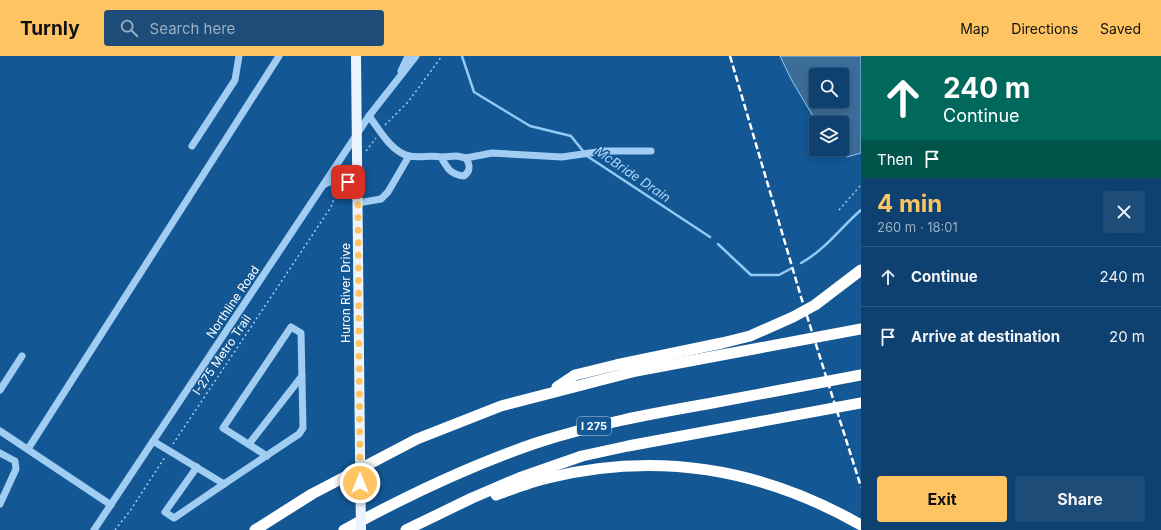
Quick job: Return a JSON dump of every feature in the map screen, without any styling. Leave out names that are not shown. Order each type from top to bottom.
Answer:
[{"type":"highway","points":[[547,394],[575,375],[616,364],[722,344],[750,336],[793,317],[815,305],[861,270]]},
{"type":"highway","points":[[255,530],[312,494],[417,439],[501,406],[636,371],[861,329]]},
{"type":"highway","name":"I 275","points":[[344,530],[406,497],[446,478],[493,458],[574,432],[637,416],[861,376]]},
{"type":"highway","points":[[406,530],[472,498],[519,478],[582,456],[628,446],[861,403]]},
{"type":"highway","points":[[419,523],[438,520],[490,497],[547,478],[616,467],[669,466],[712,470],[766,482],[820,503],[861,525]]},
{"type":"main road","name":"Huron River Drive","points":[[356,56],[361,530]]},
{"type":"street","points":[[192,146],[235,80],[239,56]]},
{"type":"street","points":[[28,449],[279,56]]},
{"type":"street","name":"Northline Road","points":[[393,87],[408,56]]},
{"type":"street","name":"Northline Road","points":[[94,530],[369,116],[416,56]]},
{"type":"street","points":[[369,116],[380,132],[396,149],[409,156],[457,156],[466,158],[492,153],[562,157],[604,151],[650,151]]},
{"type":"street","points":[[323,186],[333,180],[345,181],[350,185],[358,203],[381,199],[388,192],[409,156]]},
{"type":"street","points":[[441,157],[450,171],[456,175],[464,176],[468,174],[470,168],[466,158]]},
{"type":"street","points":[[197,467],[165,512],[174,518],[267,456],[299,434],[302,428],[301,333],[291,327],[223,428],[267,456]]},
{"type":"street","points":[[0,390],[22,356]]},
{"type":"street","points":[[249,444],[302,376]]},
{"type":"street","points":[[0,430],[111,505]]},
{"type":"street","points":[[153,441],[224,484]]},
{"type":"street","points":[[0,453],[15,461],[16,469],[0,504]]},
{"type":"path","points":[[384,126],[393,114],[408,102],[442,56]]},
{"type":"path","points":[[367,149],[378,135]]},
{"type":"path","points":[[839,210],[861,185]]},
{"type":"path","name":"I-275 Metro Trail","points":[[115,530],[130,511],[332,207],[338,187]]},
{"type":"water","points":[[780,56],[861,56],[861,153],[847,157],[846,156],[849,156],[849,116],[813,116],[791,79]]},
{"type":"waterway","name":"McBride Drain","points":[[462,56],[474,92],[530,126],[571,136],[587,156],[710,237]]},
{"type":"waterway","name":"McBride Drain","points":[[801,263],[818,252],[861,210]]},
{"type":"waterway","name":"McBride Drain","points":[[718,244],[751,275],[779,275],[792,268]]},
{"type":"railway","points":[[730,56],[801,297],[861,487]]},
{"type":"route","points":[[348,182],[358,203],[360,483]]}]
